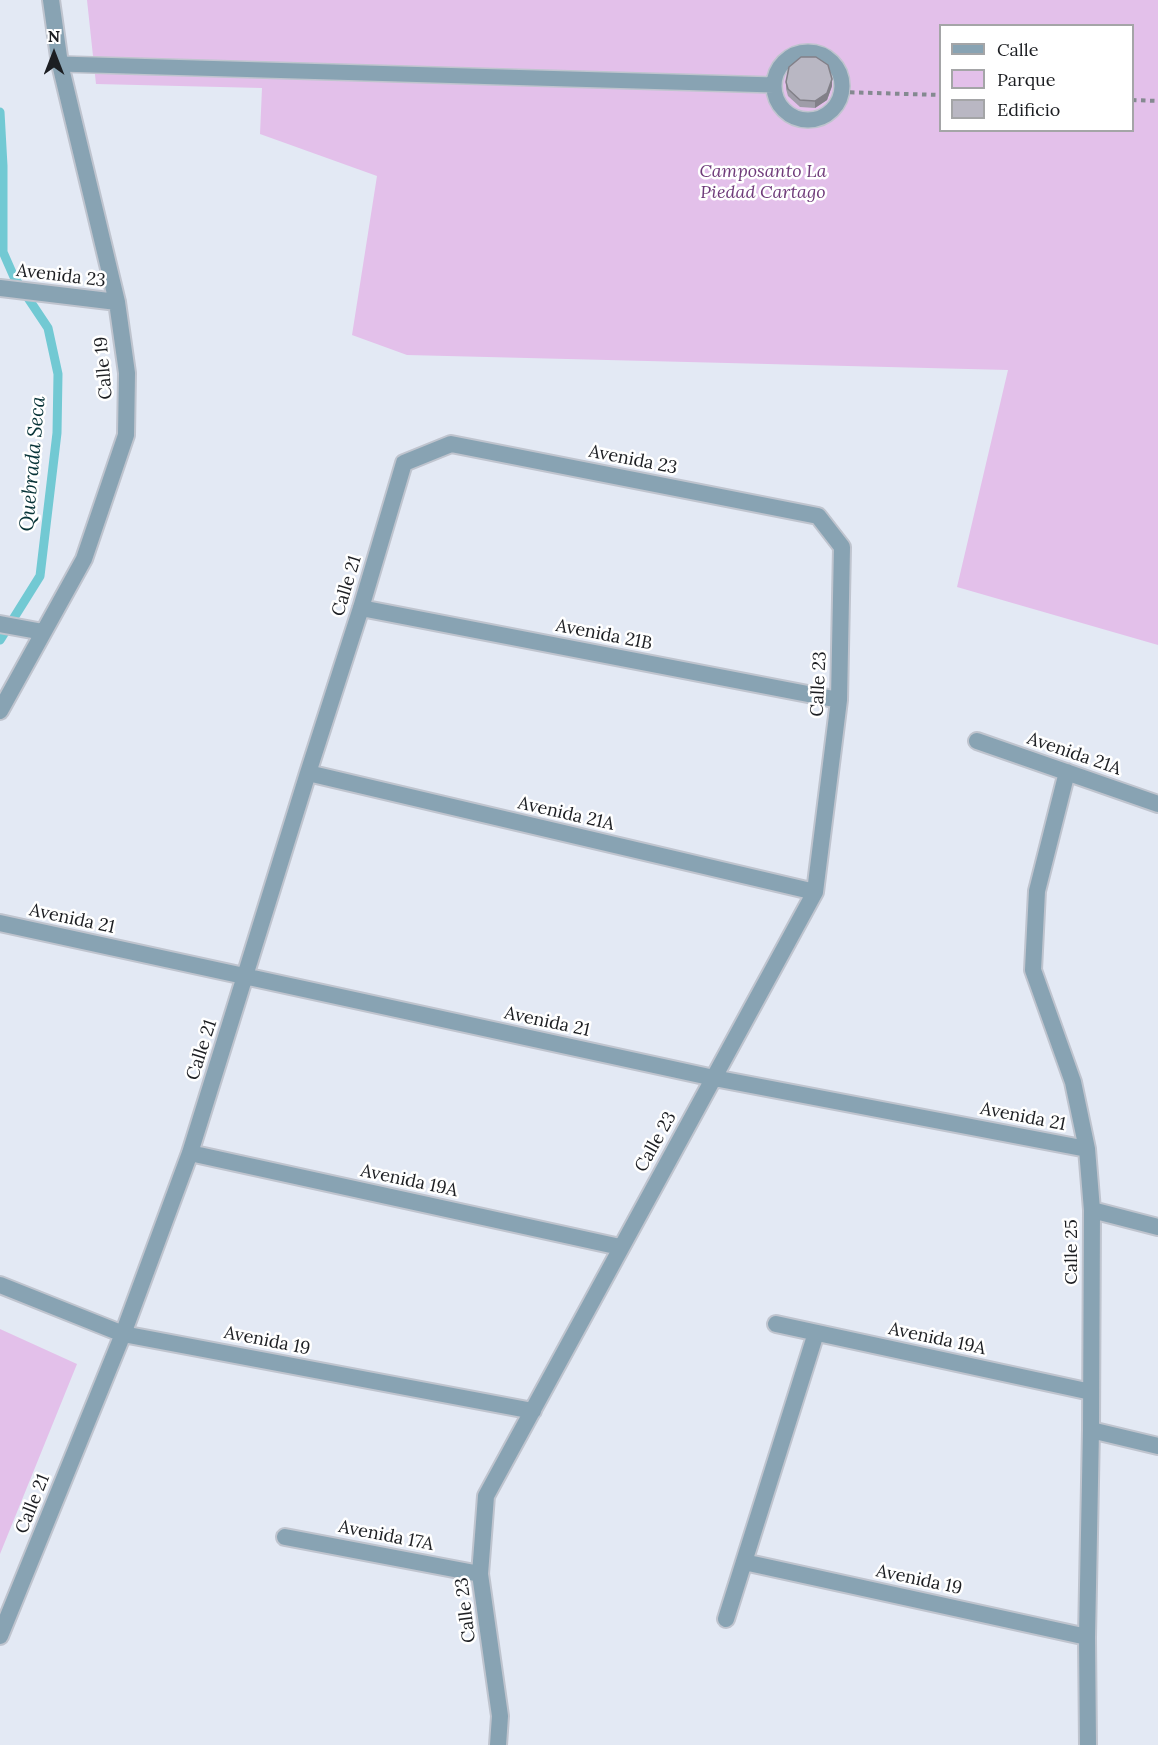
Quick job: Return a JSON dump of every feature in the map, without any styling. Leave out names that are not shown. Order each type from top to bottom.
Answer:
[{"type":"street","name":"Calle 19","points":[[0,711],[84,559],[126,435],[128,373],[117,302],[60,64],[51,0]]},
{"type":"street","name":"Avenida 23","points":[[0,288],[117,302]]},
{"type":"street","name":"Avenida 23","points":[[404,463],[451,444],[818,516],[842,547]]},
{"type":"street","name":"Calle 21","points":[[0,1636],[123,1334],[190,1153],[361,608],[404,463]]},
{"type":"street","name":"Calle 23","points":[[498,1745],[500,1716],[480,1574],[486,1496],[815,892],[839,700],[842,547]]},
{"type":"street","name":"Avenida 21B","points":[[361,608],[839,700]]},
{"type":"street","points":[[0,624],[43,632]]},
{"type":"street","name":"Avenida 21A","points":[[977,741],[1158,804]]},
{"type":"street","name":"Calle 25","points":[[1067,772],[1037,891],[1034,970],[1073,1082],[1087,1149],[1092,1210],[1087,1637],[1088,1745]]},
{"type":"street","name":"Avenida 21A","points":[[308,773],[815,892]]},
{"type":"street","name":"Avenida 21","points":[[0,923],[714,1078],[1087,1149]]},
{"type":"street","name":"Avenida 19A","points":[[190,1153],[620,1247]]},
{"type":"street","points":[[1092,1210],[1158,1227]]},
{"type":"street","name":"Avenida 19","points":[[0,1285],[123,1334],[533,1412]]},
{"type":"street","name":"Avenida 19A","points":[[776,1324],[1091,1392]]},
{"type":"street","points":[[726,1619],[816,1333]]},
{"type":"street","points":[[1091,1430],[1158,1446]]},
{"type":"street","name":"Avenida 17A","points":[[285,1537],[480,1574]]},
{"type":"street","name":"Avenida 19","points":[[744,1562],[1087,1637]]},
{"type":"lane","points":[[803,52],[814,52],[834,64],[840,74],[841,92],[836,105],[828,113],[819,118],[797,118],[780,105],[774,85],[783,64],[792,56],[803,52]]},
{"type":"lane","points":[[60,64],[774,85]]},
{"type":"path","points":[[841,92],[939,95]]},
{"type":"path","points":[[1134,100],[1158,101]]},
{"type":"green space","name":"Camposanto La Piedad Cartago","points":[[87,0],[1158,0],[1158,645],[957,587],[1008,370],[407,355],[352,335],[377,176],[260,134],[262,88],[96,84]]},
{"type":"green space","points":[[0,1329],[77,1364],[0,1554]]},
{"type":"building","points":[[801,57],[816,57],[828,65],[832,79],[827,93],[815,101],[800,100],[788,89],[786,82],[789,67]]},
{"type":"waterway","name":"Quebrada Seca","points":[[0,112],[3,166],[3,252],[14,277],[48,328],[58,374],[57,433],[40,576],[0,640]]}]
